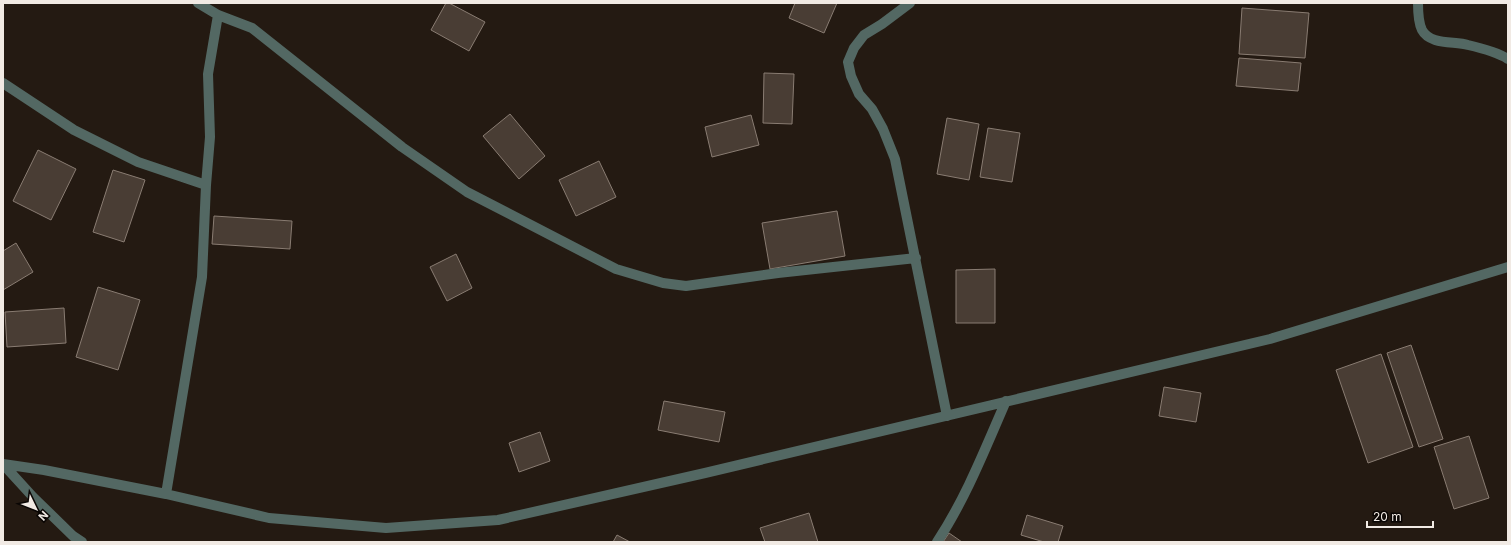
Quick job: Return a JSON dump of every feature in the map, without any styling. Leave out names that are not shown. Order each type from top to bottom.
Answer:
[{"type":"street","points":[[198,3],[218,15],[252,28],[402,147],[467,192],[616,269],[663,283],[686,286],[778,273],[916,258]]},
{"type":"street","points":[[910,3],[882,24],[864,35],[854,48],[848,62],[850,76],[859,94],[876,116],[895,159],[947,416]]},
{"type":"street","points":[[1418,3],[1419,22],[1423,31],[1427,35],[1438,41],[1467,44],[1502,55],[1508,59]]},
{"type":"street","points":[[166,494],[202,277],[206,185],[210,137],[208,74],[218,15]]},
{"type":"street","points":[[3,83],[74,130],[138,162],[206,185]]},
{"type":"street","points":[[3,464],[44,470],[166,494],[269,518],[386,528],[498,520],[947,416],[1270,338],[1508,267]]},
{"type":"street","points":[[937,542],[954,514],[978,466],[1006,401]]},
{"type":"street","points":[[3,464],[33,497],[73,536],[82,542]]},
{"type":"building","points":[[446,3],[449,3],[485,22],[469,51],[431,30]]},
{"type":"building","points":[[795,3],[837,3],[824,33],[789,18]]},
{"type":"building","points":[[1242,8],[1309,13],[1305,58],[1239,54]]},
{"type":"building","points":[[1239,58],[1301,63],[1298,91],[1236,86]]},
{"type":"building","points":[[764,73],[794,74],[792,124],[763,123]]},
{"type":"building","points":[[510,114],[545,156],[519,179],[483,136]]},
{"type":"building","points":[[751,115],[759,145],[712,157],[705,127]]},
{"type":"building","points":[[947,118],[979,124],[969,180],[937,174]]},
{"type":"building","points":[[988,128],[1020,133],[1012,182],[980,177]]},
{"type":"building","points":[[38,150],[76,169],[51,220],[13,201]]},
{"type":"building","points":[[599,161],[616,197],[576,216],[559,180]]},
{"type":"building","points":[[113,170],[145,180],[124,242],[93,232]]},
{"type":"building","points":[[837,211],[845,256],[770,269],[762,223]]},
{"type":"building","points":[[214,216],[292,221],[290,249],[212,244]]},
{"type":"building","points":[[16,243],[33,272],[3,290],[3,251]]},
{"type":"building","points":[[456,254],[472,288],[447,301],[430,267]]},
{"type":"building","points":[[995,269],[995,323],[956,323],[956,270]]},
{"type":"building","points":[[98,287],[140,300],[118,370],[76,357]]},
{"type":"building","points":[[64,308],[66,343],[7,347],[5,312]]},
{"type":"building","points":[[1411,345],[1443,439],[1419,447],[1387,353]]},
{"type":"building","points":[[1381,354],[1413,447],[1368,463],[1336,370]]},
{"type":"building","points":[[1164,387],[1201,393],[1196,422],[1159,416]]},
{"type":"building","points":[[664,401],[725,412],[719,442],[658,430]]},
{"type":"building","points":[[540,432],[550,461],[519,472],[509,443]]},
{"type":"building","points":[[1469,436],[1489,498],[1454,509],[1434,447]]},
{"type":"building","points":[[809,513],[818,542],[765,542],[760,528]]},
{"type":"building","points":[[1027,515],[1063,526],[1058,542],[1044,542],[1021,535]]},
{"type":"building","points":[[949,533],[962,542],[943,542]]},
{"type":"building","points":[[617,535],[630,542],[613,542]]}]
